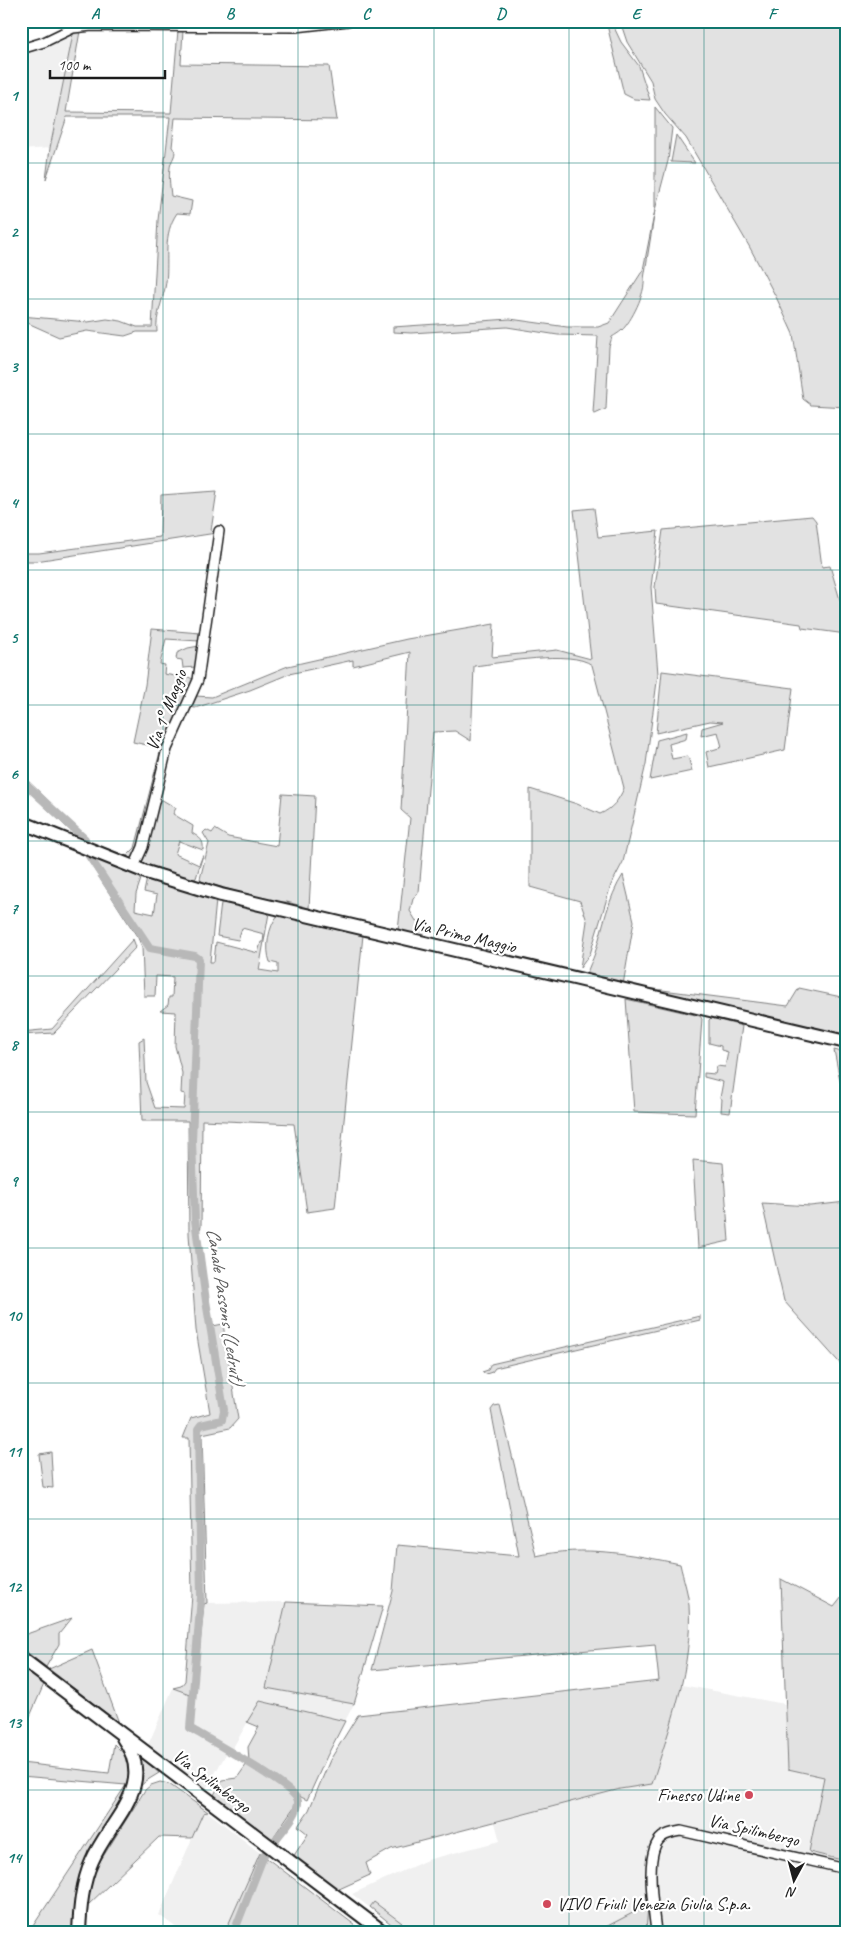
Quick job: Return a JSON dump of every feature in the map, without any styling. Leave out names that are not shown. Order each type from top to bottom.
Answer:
[{"type":"street","points":[[21,49],[44,42],[73,28],[92,26],[296,27],[348,21]]},
{"type":"street","name":"Via 1° Maggio","points":[[134,867],[143,847],[167,749],[198,680],[219,531]]},
{"type":"street","name":"Via Primo Maggio","points":[[21,822],[134,867],[185,885],[221,895],[846,1042]]},
{"type":"street","name":"Via Spilimbergo","points":[[21,1658],[382,1932]]},
{"type":"street","points":[[78,1932],[80,1910],[88,1870],[125,1808],[134,1786],[137,1767],[129,1746],[117,1730]]},
{"type":"street","name":"Via Spilimbergo","points":[[656,1932],[650,1872],[656,1845],[661,1837],[670,1833],[681,1832],[846,1869]]},
{"type":"shaded area","points":[[606,21],[611,21],[621,42],[639,66],[650,100],[634,99],[624,94]]},
{"type":"shaded area","points":[[620,21],[846,21],[846,407],[811,405],[803,399],[793,334],[777,299],[749,246],[686,138],[665,114],[655,99],[651,81],[627,42]]},
{"type":"shaded area","points":[[178,30],[183,30],[181,64],[329,66],[337,120],[175,118],[172,147],[175,153],[170,171],[171,196],[192,201],[190,214],[177,213],[169,230],[166,282],[157,319],[157,332],[137,332],[125,336],[87,331],[59,337],[21,320],[21,316],[88,322],[107,319],[121,321],[137,327],[152,327],[158,220],[170,117],[67,117],[46,179],[50,148],[73,34],[80,31],[66,112],[171,113]]},
{"type":"shaded area","points":[[73,34],[50,148],[21,150],[21,52]]},
{"type":"shaded area","points":[[655,107],[672,128],[668,161],[655,210]]},
{"type":"shaded area","points":[[676,135],[695,163],[671,162]]},
{"type":"shaded area","points":[[655,210],[643,291],[626,326],[612,337],[609,347],[606,409],[595,414],[593,413],[598,336],[558,335],[507,327],[411,333],[393,332],[393,327],[510,319],[567,327],[598,327],[609,323],[643,270]]},
{"type":"shaded area","points":[[217,491],[211,531],[216,533],[36,561],[21,561],[21,553],[39,553],[160,537],[161,495]]},
{"type":"shaded area","points":[[594,508],[598,537],[658,531],[651,587],[658,674],[646,764],[623,862],[611,885],[590,954],[580,968],[587,921],[580,901],[530,887],[530,789],[577,804],[600,814],[615,804],[624,788],[592,665],[582,660],[569,658],[536,658],[474,666],[471,741],[455,731],[433,732],[419,892],[413,899],[410,911],[426,937],[398,931],[410,818],[401,810],[410,652],[353,666],[353,660],[289,674],[250,690],[195,708],[190,707],[195,696],[212,697],[288,666],[407,639],[494,624],[492,657],[557,650],[591,659],[574,510]]},
{"type":"shaded area","points":[[812,516],[816,521],[822,567],[830,566],[846,620],[846,634],[802,628],[801,624],[656,604],[655,587],[663,530]]},
{"type":"shaded area","points":[[152,629],[200,633],[199,641],[166,639],[160,664],[165,665],[164,674],[181,677],[181,674],[193,679],[140,849],[136,855],[129,859],[77,837],[21,784],[21,774],[92,843],[127,856],[135,848],[161,748],[133,742],[145,685]]},
{"type":"shaded area","points":[[199,646],[196,667],[183,668],[182,660],[176,659],[177,653]]},
{"type":"shaded area","points":[[662,671],[793,688],[785,750],[709,767],[706,752],[722,747],[718,732],[701,736],[702,728],[723,722],[710,721],[656,733]]},
{"type":"shaded area","points":[[687,732],[686,739],[669,744],[672,759],[688,756],[692,771],[650,780],[657,740]]},
{"type":"shaded area","points":[[282,794],[315,796],[309,908],[287,902],[275,902],[202,882],[200,879],[209,843],[203,833],[206,830],[212,833],[215,829],[228,837],[277,846]]},
{"type":"shaded area","points":[[159,798],[176,808],[173,814],[193,826],[192,833],[202,842],[203,850],[179,841],[175,854],[199,865],[203,855],[196,878],[193,880],[141,862]]},
{"type":"shaded area","points":[[86,853],[142,876],[136,894],[135,910],[154,914],[157,895],[144,892],[147,878],[216,900],[210,962],[214,962],[216,942],[258,953],[261,942],[263,942],[264,934],[242,928],[238,940],[217,936],[221,903],[269,913],[259,970],[278,973],[278,964],[270,962],[268,944],[272,925],[278,915],[363,935],[335,1208],[307,1212],[294,1124],[202,1120],[201,1227],[195,1238],[201,1243],[202,1265],[213,1326],[223,1324],[238,1419],[230,1428],[202,1434],[207,1603],[204,1604],[195,1696],[173,1688],[181,1686],[185,1681],[192,1595],[189,1438],[183,1438],[191,1418],[210,1413],[196,1330],[189,1234],[188,1121],[142,1121],[139,1041],[144,1038],[146,1082],[155,1108],[184,1109],[185,1094],[181,1093],[182,1073],[175,1046],[176,1012],[160,1011],[168,1005],[169,997],[172,997],[173,977],[156,976],[155,996],[144,996],[142,947],[86,857]]},
{"type":"shaded area","points":[[623,875],[634,921],[623,985],[587,975],[610,903]]},
{"type":"shaded area","points":[[133,939],[136,947],[54,1033],[21,1035],[21,1032],[52,1029]]},
{"type":"shaded area","points":[[624,985],[788,1006],[799,988],[846,998],[846,1037],[782,1022]]},
{"type":"shaded area","points":[[626,999],[700,1016],[702,1019],[695,1114],[634,1112]]},
{"type":"shaded area","points":[[711,1018],[742,1026],[730,1113],[721,1112],[722,1099],[720,1098],[723,1082],[704,1077],[704,1073],[715,1074],[717,1066],[725,1067],[728,1052],[721,1050],[721,1046],[709,1043],[709,1020]]},
{"type":"shaded area","points":[[834,1050],[846,1053],[846,1111]]},
{"type":"shaded area","points":[[693,1160],[723,1163],[729,1241],[698,1248]]},
{"type":"shaded area","points":[[846,1202],[846,1370],[784,1301],[762,1203],[810,1206]]},
{"type":"shaded area","points":[[700,1316],[700,1320],[495,1368],[492,1372],[486,1374],[482,1372],[488,1370],[491,1364]]},
{"type":"shaded area","points":[[500,1405],[536,1556],[572,1551],[608,1552],[680,1564],[689,1605],[687,1651],[679,1696],[652,1784],[620,1789],[391,1849],[366,1863],[370,1875],[337,1890],[293,1857],[308,1834],[298,1826],[309,1810],[330,1760],[358,1715],[659,1681],[655,1644],[372,1670],[393,1591],[397,1545],[519,1556],[491,1410],[494,1406]]},
{"type":"shaded area","points":[[51,1452],[53,1488],[43,1487],[39,1454]]},
{"type":"shaded area","points":[[781,1579],[834,1607],[846,1592],[846,1861],[809,1852],[824,1777],[788,1769]]},
{"type":"shaded area","points":[[286,1602],[267,1688],[354,1704],[345,1721],[260,1701],[206,1789],[148,1745],[173,1688],[195,1696],[204,1603]]},
{"type":"shaded area","points":[[286,1602],[383,1606],[354,1704],[266,1688]]},
{"type":"shaded area","points":[[72,1618],[59,1634],[59,1644],[46,1667],[21,1648],[21,1636]]},
{"type":"shaded area","points":[[92,1650],[119,1723],[49,1669]]},
{"type":"shaded area","points":[[21,1667],[44,1684],[21,1737]]},
{"type":"shaded area","points":[[682,1685],[785,1704],[788,1769],[824,1777],[809,1852],[846,1859],[846,1932],[401,1932],[352,1894],[427,1860],[500,1841],[495,1823],[620,1789],[652,1784]]},
{"type":"shaded area","points":[[260,1701],[345,1721],[307,1800],[299,1796],[295,1800],[294,1807],[272,1839],[214,1795],[222,1780],[237,1778],[249,1761],[248,1747],[259,1727],[247,1722]]},
{"type":"shaded area","points":[[114,1744],[129,1759],[130,1785],[88,1851],[77,1899],[73,1932],[29,1932],[126,1785],[21,1776],[21,1763],[109,1773]]},
{"type":"shaded area","points":[[137,1754],[159,1773],[136,1790]]},
{"type":"shaded area","points":[[160,1782],[169,1784],[208,1812],[203,1813],[192,1838],[159,1837],[87,1906],[89,1888],[97,1866],[145,1790],[151,1785]]},
{"type":"shaded area","points":[[208,1812],[260,1853],[225,1932],[182,1932],[159,1915],[203,1813]]},
{"type":"shaded area","points":[[260,1853],[364,1932],[225,1932]]},
{"type":"shaded area","points":[[374,1902],[414,1932],[401,1932],[370,1907]]},
{"type":"shaded area","points":[[648,1905],[646,1932],[596,1932]]},
{"type":"waterway","name":"Canale Passons (Ledrut)","points":[[21,780],[85,839],[89,856],[150,948],[195,956],[199,959],[192,1141],[195,1220],[224,1410],[222,1420],[201,1425],[198,1429],[201,1597],[190,1728],[250,1763],[293,1794],[298,1801],[296,1812],[275,1841]]},
{"type":"waterway","points":[[234,1932],[264,1855]]},
{"type":"place","name":"Finesso Udine","points":[[749,1795]]},
{"type":"place","name":"VIVO Friuli Venezia Giulia S.p.a.","points":[[547,1904]]}]
